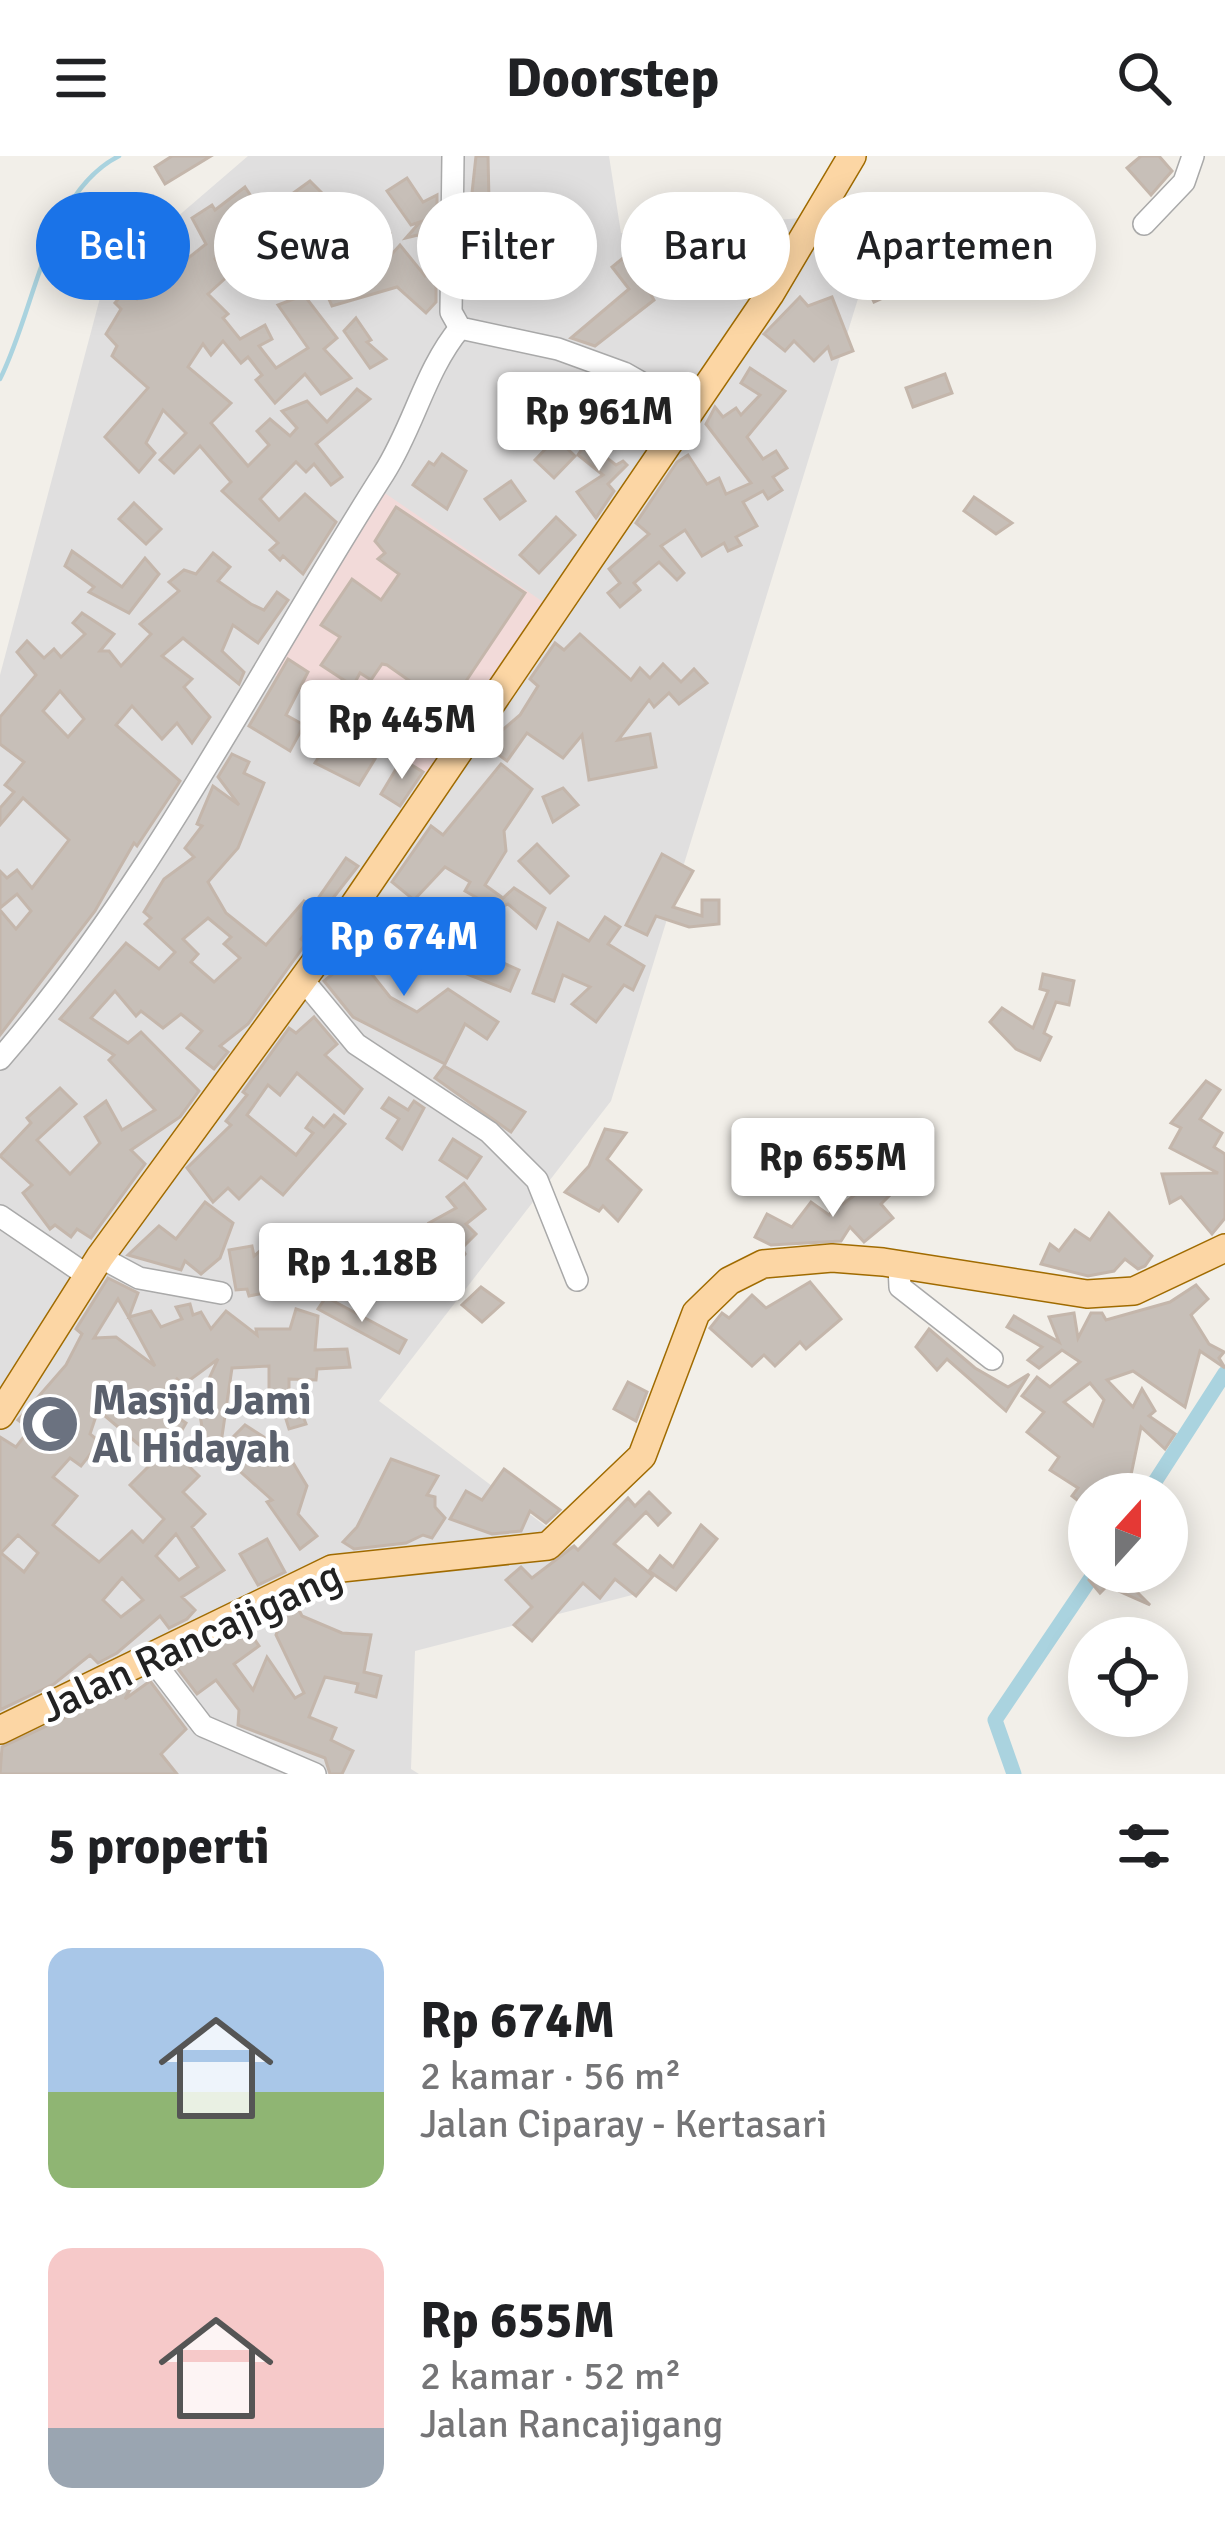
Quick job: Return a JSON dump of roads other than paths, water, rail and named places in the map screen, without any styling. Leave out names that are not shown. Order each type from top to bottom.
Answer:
[{"type":"main road","points":[[0,1415],[94,1267],[303,980],[790,263],[852,156]]},
{"type":"main road","name":"Jalan Rancajigang","points":[[0,1730],[332,1570],[548,1546],[642,1456],[683,1338],[710,1296],[776,1259],[832,1258],[899,1265],[993,1284],[1114,1293],[1134,1292],[1225,1248]]},
{"type":"street","points":[[453,156],[451,312],[460,328],[558,349],[624,373],[688,410]]},
{"type":"street","points":[[1144,224],[1184,182],[1192,156]]},
{"type":"street","points":[[0,1059],[100,932],[230,735],[320,572],[404,440],[436,361],[460,328]]},
{"type":"street","points":[[303,980],[356,1044],[489,1132],[537,1180],[577,1280]]},
{"type":"street","points":[[0,1216],[94,1267],[221,1292]]},
{"type":"street","points":[[899,1265],[900,1287],[992,1359]]},
{"type":"street","points":[[151,1658],[203,1726],[315,1774]]},
{"type":"waterway","points":[[0,379],[59,224],[94,173],[119,156]]},
{"type":"waterway","points":[[1161,1473],[1225,1373]]},
{"type":"waterway","points":[[1014,1774],[995,1720],[1081,1593]]},
{"type":"place","name":"Masjid Jami Al Hidayah","points":[[50,1424]]}]
